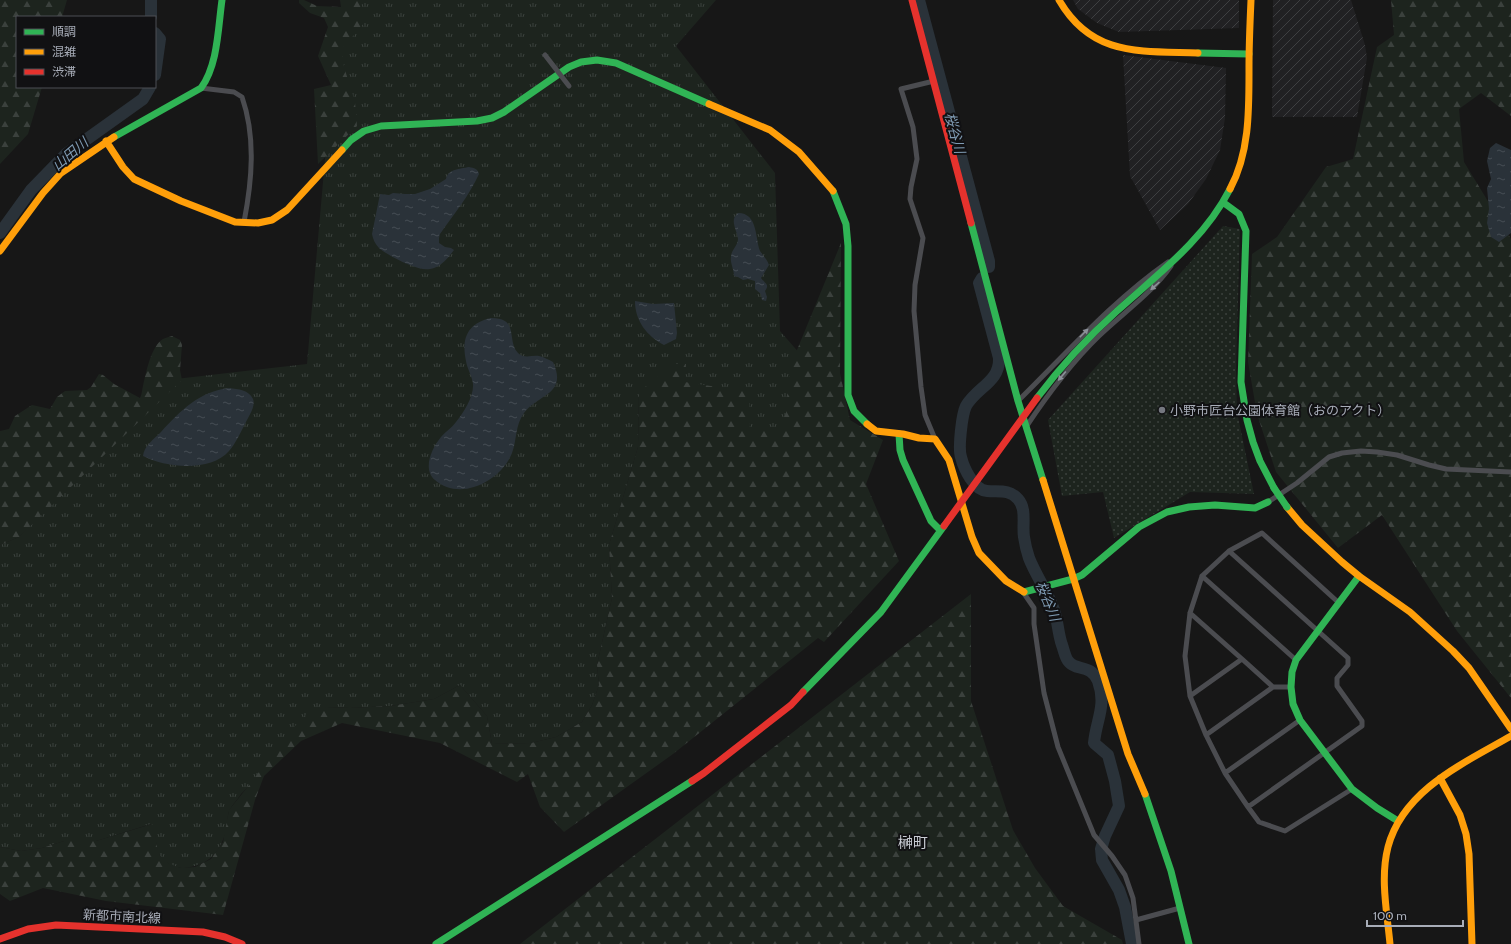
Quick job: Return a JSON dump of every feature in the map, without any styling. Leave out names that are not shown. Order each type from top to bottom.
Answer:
[{"type":"street","points":[[0,251],[43,193],[61,173],[106,141],[201,88],[207,80],[213,63],[222,0]]},
{"type":"street","points":[[912,0],[1018,401],[1128,754],[1162,838],[1189,944]]},
{"type":"street","points":[[1059,0],[1070,18],[1081,29],[1093,37],[1122,49],[1134,51],[1250,54]]},
{"type":"street","points":[[436,944],[704,773],[791,706],[881,612],[1037,398],[1069,358],[1091,335],[1179,255],[1208,225],[1224,202],[1235,181],[1242,159],[1247,135],[1251,0]]},
{"type":"street","points":[[545,55],[569,86]]},
{"type":"street","points":[[106,141],[123,167],[134,179],[181,201],[235,222],[258,223],[272,220],[287,210],[350,140],[364,131],[381,126],[477,121],[492,118],[504,112],[568,67],[581,62],[597,60],[616,63],[770,130],[799,152],[834,192],[846,224],[848,246],[847,377],[848,395],[854,411],[868,426],[876,431],[935,439]]},
{"type":"street","points":[[934,81],[901,89],[913,127],[917,159],[910,199],[923,238],[915,285],[914,310],[925,415],[935,439],[949,460],[972,537],[979,553],[1006,581],[1023,592],[1034,608],[1034,624],[1044,693],[1058,747],[1094,835],[1112,856],[1125,875],[1133,898],[1139,944]]},
{"type":"street","points":[[201,88],[234,92],[242,97],[248,113],[251,165],[244,222]]},
{"type":"street","points":[[1224,202],[1236,210],[1243,219],[1246,231],[1241,382],[1247,420],[1253,442],[1274,488],[1287,507],[1317,540],[1359,576],[1410,612],[1453,650],[1469,668],[1511,729]]},
{"type":"street","points":[[1018,401],[1097,320],[1154,272],[1179,255]]},
{"type":"street","points":[[1026,426],[1058,381],[1078,357],[1098,336],[1162,280],[1179,255]]},
{"type":"street","points":[[899,434],[900,450],[903,460],[931,520],[942,528]]},
{"type":"street","points":[[1023,592],[1073,579],[1082,575],[1139,527],[1167,512],[1190,507],[1215,505],[1255,508],[1268,502],[1297,483],[1330,457],[1342,453],[1361,451],[1377,452],[1397,455],[1446,469],[1511,472]]},
{"type":"street","points":[[1339,603],[1262,533],[1229,551],[1202,576],[1190,613],[1186,656],[1190,696],[1206,735],[1225,773],[1259,822],[1285,831],[1352,789]]},
{"type":"street","points":[[1229,551],[1348,658],[1348,665],[1338,678],[1337,686],[1362,720],[1362,726],[1248,807]]},
{"type":"street","points":[[1202,576],[1296,660]]},
{"type":"street","points":[[1359,576],[1296,660],[1292,672],[1291,687],[1293,704],[1300,720],[1352,789],[1377,808],[1398,821]]},
{"type":"street","points":[[1190,613],[1273,687]]},
{"type":"street","points":[[1190,696],[1242,659]]},
{"type":"street","points":[[1206,735],[1273,687],[1291,687]]},
{"type":"street","points":[[1225,773],[1300,720]]},
{"type":"street","points":[[1390,944],[1384,873],[1391,837],[1398,821],[1414,799],[1440,778],[1511,736]]},
{"type":"street","points":[[1440,778],[1460,815],[1466,834],[1469,854],[1472,944]]},
{"type":"street","points":[[1136,920],[1180,908]]},
{"type":"street","name":"新都市南北線","points":[[0,939],[34,927],[56,925],[203,932],[225,937],[242,944]]},
{"type":"shaded area","points":[[1073,0],[1239,0],[1239,28],[1119,32],[1097,23],[1078,9]]},
{"type":"shaded area","points":[[1273,0],[1351,0],[1365,45],[1367,58],[1357,117],[1272,117]]},
{"type":"shaded area","points":[[1123,55],[1226,68],[1225,118],[1220,150],[1206,179],[1188,204],[1160,230],[1130,176]]},
{"type":"green space","points":[[0,0],[67,0],[62,16],[16,16],[16,88],[42,88],[28,134],[0,164]]},
{"type":"green space","points":[[299,0],[304,0],[317,6],[341,7],[340,0],[361,0],[364,23],[342,49],[344,67],[355,102],[357,126],[318,164],[314,89],[331,85],[318,56],[328,27],[324,18],[310,13],[299,3]]},
{"type":"green space","points":[[354,0],[716,0],[676,46],[775,173],[780,331],[801,355],[783,437],[747,431],[639,392],[638,447],[609,545],[612,598],[597,665],[599,685],[592,705],[582,722],[556,737],[531,743],[492,744],[487,716],[460,685],[434,699],[390,706],[350,708],[326,707],[241,794],[229,811],[227,827],[218,850],[213,856],[201,864],[181,868],[165,861],[158,852],[155,832],[151,824],[96,841],[64,841],[42,848],[21,851],[0,847],[0,545],[19,537],[167,380],[307,364],[335,46]]},
{"type":"green space","points":[[1391,0],[1511,0],[1511,116],[1481,93],[1459,109],[1464,162],[1511,239],[1511,698],[1457,631],[1382,515],[1338,548],[1276,472],[1257,414],[1248,362],[1252,254],[1277,237],[1326,167],[1353,159],[1377,47],[1394,35]]},
{"type":"green space","points":[[1223,226],[1240,229],[1236,370],[1237,412],[1254,494],[1190,492],[1114,538],[1103,492],[1062,496],[1048,420]]},
{"type":"green space","points":[[841,243],[840,373],[850,420],[883,440],[866,484],[899,561],[824,642],[818,638],[673,754],[564,832],[540,807],[528,774],[517,782],[440,743],[342,723],[301,741],[264,776],[255,800],[223,915],[106,901],[43,888],[10,901],[0,894],[0,847],[21,851],[42,848],[64,841],[96,841],[152,824],[155,830],[157,847],[160,856],[168,863],[180,868],[195,867],[211,859],[223,842],[229,810],[274,751],[294,727],[311,710],[326,707],[350,708],[390,706],[434,699],[460,685],[487,716],[492,744],[531,743],[556,737],[582,722],[592,705],[599,685],[597,665],[612,598],[609,545],[638,447],[639,392],[673,364],[686,364],[685,382],[749,392],[750,428],[777,433],[786,413],[790,367]]},
{"type":"green space","points":[[172,336],[180,340],[182,345],[180,370],[182,380],[19,537],[0,545],[0,431],[9,429],[15,416],[32,405],[50,409],[57,397],[65,391],[87,390],[91,387],[99,374],[140,398],[147,367],[155,347],[163,339]]},
{"type":"green space","points":[[971,594],[971,701],[1013,830],[1035,868],[1063,906],[1122,940],[1123,944],[520,944]]},
{"type":"water","points":[[1496,143],[1511,150],[1511,233],[1499,242],[1491,237],[1487,223],[1489,209],[1487,188],[1491,179],[1487,161],[1490,148]]},
{"type":"water","points":[[469,167],[476,169],[479,174],[466,197],[440,234],[439,243],[454,250],[444,262],[430,269],[419,268],[396,259],[378,246],[374,241],[372,234],[380,194],[415,194],[430,189],[446,179],[452,171]]},
{"type":"water","points":[[738,213],[749,217],[755,227],[758,246],[769,265],[761,278],[767,285],[765,291],[767,297],[766,301],[762,300],[761,294],[755,289],[755,281],[748,279],[743,280],[734,276],[731,255],[738,241],[734,219]]},
{"type":"water","points":[[635,301],[653,304],[674,303],[677,333],[676,339],[664,345],[652,337],[643,327],[637,315]]},
{"type":"water","points":[[491,318],[500,319],[506,322],[511,331],[515,348],[520,355],[539,356],[553,362],[557,373],[557,381],[554,388],[549,393],[524,413],[519,422],[512,453],[507,463],[499,472],[489,480],[479,485],[467,489],[456,489],[445,486],[435,480],[429,470],[430,458],[434,447],[462,414],[472,394],[472,378],[465,353],[468,333],[483,320]]},
{"type":"water","points":[[229,388],[243,390],[251,396],[254,402],[253,409],[234,445],[221,458],[200,465],[188,466],[164,463],[143,456],[145,449],[150,443],[191,403],[209,393]]},
{"type":"waterway","name":"山田川","points":[[151,0],[151,16]]},
{"type":"waterway","name":"桜谷川","points":[[919,0],[989,261],[989,267]]},
{"type":"waterway","name":"山田川","points":[[156,34],[160,39],[156,68]]},
{"type":"waterway","name":"山田川","points":[[0,233],[31,190],[66,154],[143,99],[149,88]]},
{"type":"waterway","name":"桜谷川","points":[[982,278],[979,283],[999,358],[998,366],[992,379],[971,399],[966,406],[961,431],[960,453],[967,473],[978,487],[987,491],[1007,492],[1015,496],[1021,503],[1023,512],[1024,537],[1029,558],[1054,610],[1066,656],[1072,665],[1092,672],[1098,681],[1101,706],[1094,743],[1108,755],[1115,781],[1119,806],[1105,836],[1101,849],[1102,860],[1119,890],[1125,907],[1132,944]]},
{"type":"traffic: fast","points":[[114,137],[201,88],[207,79],[214,57],[222,0]]},
{"type":"traffic: fast","points":[[1198,53],[1249,54]]},
{"type":"traffic: fast","points":[[342,150],[351,140],[364,131],[381,126],[477,121],[492,118],[504,112],[569,67],[581,62],[597,60],[616,63],[709,104]]},
{"type":"traffic: fast","points":[[1037,398],[1075,352],[1117,311],[1180,255],[1194,240],[1207,224],[1230,189]]},
{"type":"traffic: fast","points":[[833,191],[846,224],[848,246],[848,395],[854,411],[867,424]]},
{"type":"traffic: fast","points":[[1224,203],[1239,214],[1246,231],[1241,382],[1247,420],[1253,442],[1260,461],[1274,488]]},
{"type":"traffic: fast","points":[[971,223],[1018,401],[1043,480]]},
{"type":"traffic: fast","points":[[899,434],[900,450],[903,460],[931,521],[940,530]]},
{"type":"traffic: fast","points":[[1274,488],[1287,507]]},
{"type":"traffic: fast","points":[[1024,592],[1073,579],[1082,575],[1139,527],[1167,512],[1189,507],[1215,505],[1255,508],[1268,502]]},
{"type":"traffic: fast","points":[[803,692],[881,612],[944,526]]},
{"type":"traffic: fast","points":[[1359,576],[1296,660],[1292,672],[1291,687],[1293,704],[1300,720],[1352,789],[1377,808],[1398,821]]},
{"type":"traffic: fast","points":[[436,944],[692,781]]},
{"type":"traffic: fast","points":[[1145,794],[1171,871],[1189,944]]},
{"type":"traffic: slow","points":[[1059,0],[1072,19],[1086,32],[1102,41],[1119,47],[1137,50],[1198,53]]},
{"type":"traffic: slow","points":[[1230,189],[1237,175],[1245,145],[1247,130],[1251,0]]},
{"type":"traffic: slow","points":[[709,104],[770,130],[799,152],[833,191]]},
{"type":"traffic: slow","points":[[0,251],[43,193],[61,173],[114,137]]},
{"type":"traffic: slow","points":[[106,141],[123,167],[134,179],[181,201],[235,222],[258,223],[272,220],[287,210],[342,150]]},
{"type":"traffic: slow","points":[[867,424],[876,431],[935,439],[949,460],[972,537],[979,553],[1006,581],[1024,592]]},
{"type":"traffic: slow","points":[[1043,480],[1128,754],[1145,794]]},
{"type":"traffic: slow","points":[[1287,507],[1302,525],[1342,562],[1359,576],[1410,612],[1453,651],[1469,668],[1511,729]]},
{"type":"traffic: slow","points":[[1390,944],[1384,883],[1388,847],[1396,827],[1407,809],[1421,794],[1438,780],[1455,768],[1511,736]]},
{"type":"traffic: slow","points":[[1440,778],[1460,815],[1466,834],[1469,854],[1472,944]]},
{"type":"traffic: jam","points":[[912,0],[971,223]]},
{"type":"traffic: jam","points":[[944,526],[1037,398]]},
{"type":"traffic: jam","points":[[692,781],[791,705],[803,692]]},
{"type":"traffic: jam","points":[[0,939],[28,929],[56,925],[203,932],[225,937],[242,944]]},
{"type":"place","name":"小野市匠台公園体育館（おのアクト）","points":[[1162,410]]},
{"type":"district","name":"榊町","points":[[913,843]]}]
